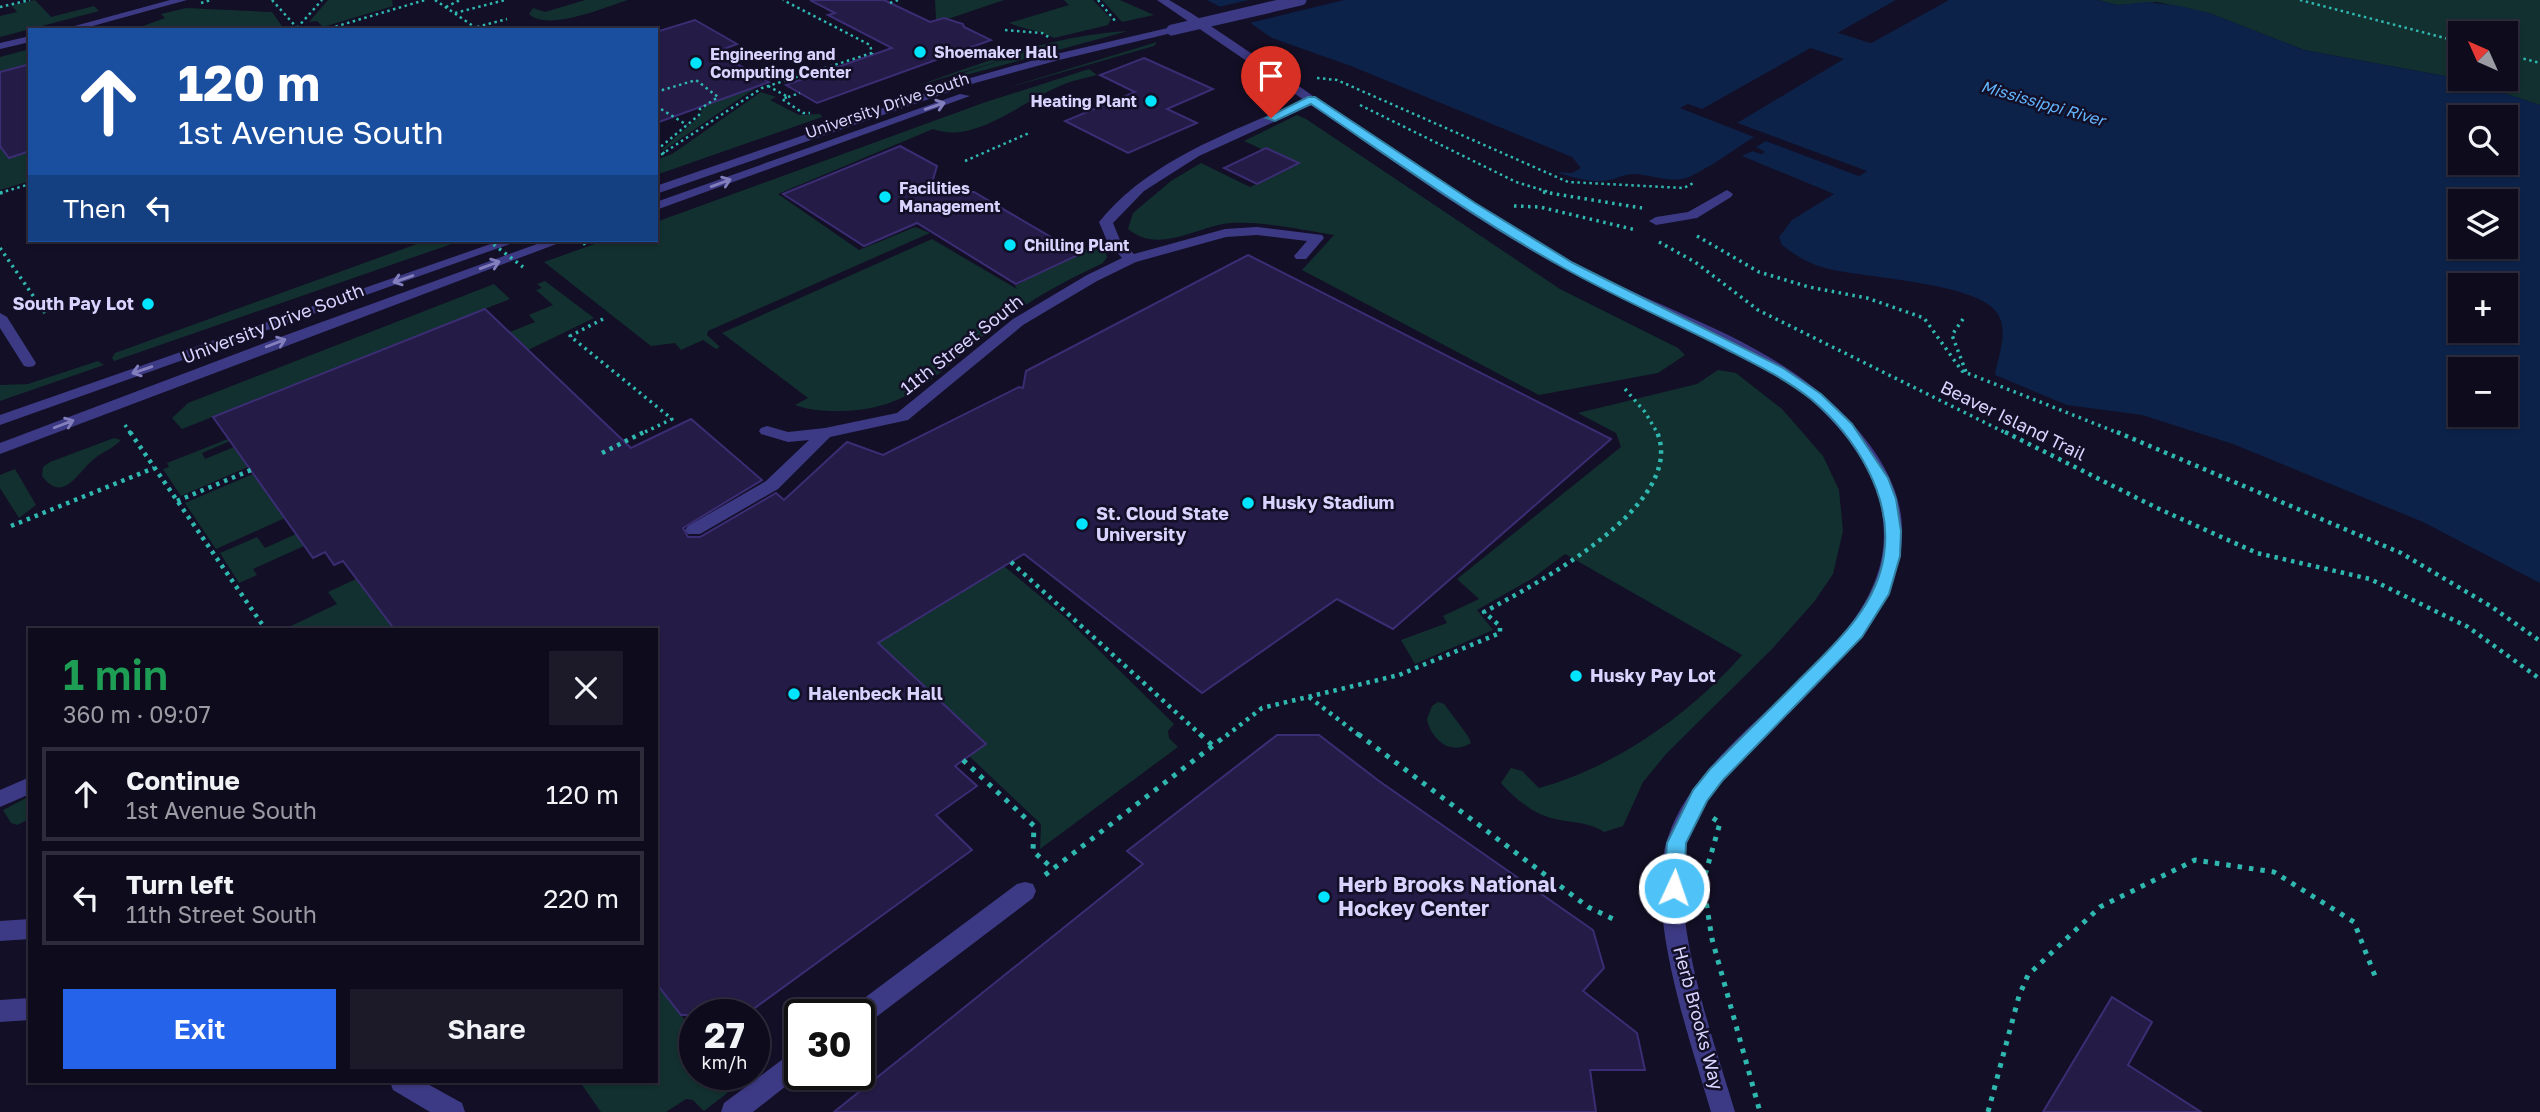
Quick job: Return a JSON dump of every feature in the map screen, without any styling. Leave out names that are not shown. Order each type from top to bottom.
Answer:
[{"type":"street","points":[[73,28],[182,0]]},
{"type":"street","name":"Herb Brooks Way","points":[[1162,0],[1471,206],[1568,265],[1755,357],[1798,384],[1816,397],[1858,442],[1876,470],[1888,499],[1893,531],[1892,556],[1888,578],[1870,612],[1856,632],[1717,774],[1694,806],[1676,843],[1674,903],[1678,941],[1723,1112]]},
{"type":"street","name":"University Drive South","points":[[658,189],[971,81],[1056,57],[1301,0]]},
{"type":"street","points":[[0,47],[28,40]]},
{"type":"street","name":"University Drive South","points":[[658,204],[925,109],[1130,41]]},
{"type":"street","points":[[1131,259],[1114,241],[1106,222],[1140,188],[1195,153],[1312,100]]},
{"type":"street","points":[[1656,221],[1692,215],[1727,194]]},
{"type":"street","name":"11th Street South","points":[[767,431],[788,437],[825,433],[902,417],[1018,322],[1092,278],[1131,259],[1225,233],[1257,231],[1317,238],[1301,256]]},
{"type":"street","name":"University Drive South","points":[[0,420],[508,242]]},
{"type":"street","name":"University Drive South","points":[[0,449],[280,342],[555,242]]},
{"type":"street","points":[[0,317],[29,363]]},
{"type":"street","points":[[694,530],[772,485],[825,433]]},
{"type":"street","points":[[0,799],[28,786]]},
{"type":"street","points":[[875,1004],[1025,891]]},
{"type":"street","points":[[0,931],[28,929]]},
{"type":"street","points":[[0,1011],[28,1009]]},
{"type":"street","points":[[733,1112],[784,1073]]},
{"type":"street","points":[[404,1083],[453,1112]]},
{"type":"path","points":[[0,7],[30,0]]},
{"type":"path","points":[[272,0],[297,28]]},
{"type":"path","points":[[299,28],[321,0]]},
{"type":"path","points":[[330,28],[425,0]]},
{"type":"path","points":[[435,0],[476,28]]},
{"type":"path","points":[[446,7],[460,0]]},
{"type":"path","points":[[455,14],[505,0]]},
{"type":"path","points":[[658,157],[775,82],[872,52],[870,45],[783,0]]},
{"type":"path","points":[[890,3],[898,0]]},
{"type":"path","points":[[1098,0],[1116,21],[1111,27]]},
{"type":"path","points":[[2300,0],[2448,39]]},
{"type":"path","points":[[481,28],[507,19]]},
{"type":"path","points":[[348,28],[353,21]]},
{"type":"path","points":[[1005,30],[1042,33],[1054,40]]},
{"type":"path","points":[[2518,57],[2540,63]]},
{"type":"path","points":[[658,91],[696,80],[718,97],[700,109],[699,115],[658,149],[665,154]]},
{"type":"path","points":[[1309,81],[1337,80],[1568,182],[1684,188],[1695,182]]},
{"type":"path","points":[[768,86],[788,97]]},
{"type":"path","points":[[800,93],[782,99],[803,113],[820,113]]},
{"type":"path","points":[[1352,101],[1535,189],[1567,197],[1643,208]]},
{"type":"path","points":[[658,107],[687,125]]},
{"type":"path","points":[[965,161],[1029,133]]},
{"type":"path","points":[[0,192],[28,185]]},
{"type":"path","name":"Beaver Island Trail","points":[[1471,206],[1540,207],[1635,229],[1695,262],[1758,310],[2157,508],[2256,552],[2370,579],[2468,627],[2540,679]]},
{"type":"path","name":"Beaver Island Trail","points":[[1693,233],[1744,265],[1776,279],[1867,298],[1924,318],[1954,362],[1967,373],[2048,403],[2402,553],[2492,607],[2540,641]]},
{"type":"path","points":[[491,242],[523,267]]},
{"type":"path","points":[[0,248],[45,313]]},
{"type":"path","points":[[602,453],[672,419],[570,336],[603,319]]},
{"type":"path","points":[[1963,319],[1952,335],[1967,373]]},
{"type":"path","points":[[1025,891],[1262,708],[1399,675],[1500,633],[1500,626],[1484,612],[1520,593],[1615,529],[1650,489],[1662,458],[1657,432],[1645,412],[1625,389]]},
{"type":"path","points":[[125,424],[265,628]]},
{"type":"path","points":[[10,526],[154,468]]},
{"type":"path","points":[[177,501],[251,470]]},
{"type":"path","points":[[1011,562],[1069,612],[1214,747]]},
{"type":"path","points":[[1308,697],[1588,907],[1613,919]]},
{"type":"path","points":[[963,760],[1034,826],[1033,852],[1053,869]]},
{"type":"path","points":[[1694,806],[1720,823],[1703,882],[1712,939],[1760,1112]]},
{"type":"path","points":[[1988,1112],[2019,996],[2028,975],[2100,907],[2195,860],[2274,872],[2354,922],[2375,976]]},
{"type":"green space","points":[[35,0],[51,17],[94,6],[99,11],[0,37],[0,16],[17,12],[12,6],[0,8]]},
{"type":"green space","points":[[328,0],[392,0],[393,6],[323,27],[317,21],[309,22]]},
{"type":"green space","points":[[585,0],[628,0],[563,19],[538,19],[529,14],[533,8],[545,12]]},
{"type":"green space","points":[[935,0],[1004,0],[948,19],[936,20]]},
{"type":"green space","points":[[1064,0],[1093,0],[1111,19],[1108,25],[1054,38],[1009,23],[1069,5]]},
{"type":"green space","points":[[1102,0],[1120,0],[1154,15],[1122,22]]},
{"type":"green space","points":[[2098,0],[2540,0],[2540,105],[2497,91],[2518,91],[2518,21],[2448,21],[2448,77],[2304,50],[2209,13],[2157,2],[2117,5]]},
{"type":"green space","points":[[186,8],[272,12],[282,26],[138,28],[165,18],[161,14]]},
{"type":"green space","points":[[1128,31],[966,75],[963,73],[1012,57],[914,87],[993,59],[1046,44]]},
{"type":"green space","points":[[1157,42],[1154,46],[993,92]]},
{"type":"green space","points":[[28,50],[28,65],[0,72],[0,57]]},
{"type":"green space","points":[[1089,69],[1097,75],[1060,86],[982,126],[949,132],[933,129],[778,194],[859,250],[915,227],[930,233],[708,331],[707,335],[720,347],[716,349],[703,340],[681,350],[675,343],[651,346],[544,262],[600,242],[658,242],[658,221],[983,103]]},
{"type":"green space","points":[[757,87],[661,150],[700,116],[702,109],[724,94],[729,97]]},
{"type":"green space","points":[[761,92],[776,97],[770,100],[799,115],[820,114],[822,117],[658,174],[658,159],[672,154]]},
{"type":"green space","points":[[1297,115],[1560,289],[1678,348],[1685,355],[1658,373],[1539,395],[1302,270],[1334,235],[1243,223],[1218,225],[1165,239],[1140,236],[1128,229],[1133,213],[1171,181],[1201,163],[1250,187],[1296,165],[1244,141]]},
{"type":"green space","points":[[0,146],[9,158],[26,153],[28,182],[0,190]]},
{"type":"green space","points":[[932,239],[1017,289],[1015,286],[1092,246],[1105,250],[1107,257],[1103,263],[1050,290],[1013,313],[911,393],[868,409],[824,411],[795,405],[808,398],[722,333]]},
{"type":"green space","points":[[422,242],[457,242],[114,361],[112,358],[115,353]]},
{"type":"green space","points":[[545,281],[594,318],[528,350],[503,326],[510,332],[535,322],[529,315],[553,305],[536,290],[542,288],[537,284]]},
{"type":"green space","points":[[494,284],[510,299],[182,429],[172,418],[188,403]]},
{"type":"green space","points":[[98,361],[104,365],[0,401],[0,385],[28,384]]},
{"type":"green space","points":[[1718,370],[1736,373],[1782,409],[1823,456],[1839,490],[1843,531],[1833,574],[1814,602],[1772,649],[1667,753],[1643,782],[1623,826],[1604,832],[1585,824],[1544,816],[1523,804],[1501,783],[1511,768],[1522,771],[1539,788],[1596,767],[1650,736],[1675,717],[1722,677],[1742,655],[1565,554],[1533,578],[1477,610],[1493,630],[1415,664],[1401,640],[1447,623],[1443,616],[1479,599],[1457,579],[1621,447],[1616,433],[1578,413],[1697,384]]},
{"type":"green space","points":[[114,438],[121,440],[94,459],[64,487],[50,484],[42,476],[43,467],[50,462]]},
{"type":"green space","points":[[228,439],[230,441],[202,453],[205,459],[234,447],[248,467],[181,496],[163,469],[169,467],[167,463]]},
{"type":"green space","points":[[15,469],[36,505],[19,518],[0,488],[0,475]]},
{"type":"green space","points":[[253,474],[285,518],[216,549],[185,503]]},
{"type":"green space","points":[[296,534],[304,546],[253,569],[257,575],[239,583],[220,553],[257,537],[265,548]]},
{"type":"green space","points":[[1004,566],[1067,619],[1174,724],[1168,731],[1169,738],[1178,747],[1040,849],[1041,824],[969,756],[986,744],[878,643]]},
{"type":"green space","points":[[356,579],[393,628],[292,628],[291,626],[337,604],[328,592]]},
{"type":"green space","points":[[1438,702],[1444,704],[1471,743],[1456,748],[1437,739],[1427,719],[1432,706]]},
{"type":"green space","points":[[28,797],[28,820],[17,825],[11,823],[3,810]]},
{"type":"green space","points":[[658,986],[679,1012],[679,1090],[731,1090],[704,1111],[693,1100],[686,1099],[666,1112],[601,1112],[581,1083],[658,1083]]},
{"type":"water","points":[[1207,0],[1896,0],[1702,109],[1688,104],[1680,108],[1754,137],[1705,168],[1682,179],[1635,174],[1596,181],[1556,172],[1572,173],[1581,168],[1572,157],[1351,66],[1272,38],[1249,22]]},
{"type":"water","points":[[1949,0],[2098,0],[2117,5],[2146,2],[2180,6],[2209,13],[2304,50],[2448,77],[2448,91],[2497,91],[2540,105],[2540,583],[2423,522],[2233,444],[2142,415],[2067,405],[1995,375],[2003,330],[1999,316],[1989,305],[1947,289],[1825,268],[1802,259],[1782,245],[1779,237],[1792,220],[1834,194],[1742,156],[1752,151],[1761,154],[1765,152],[1756,147],[1766,141],[1859,176],[1866,171],[1737,123]]},
{"type":"pier","points":[[1249,0],[1344,0],[1245,24],[1214,8]]},
{"type":"pier","points":[[1734,121],[1867,171],[1859,176],[1762,140],[1767,138],[1859,172],[1736,126]]},
{"type":"building","name":"Shoemaker Hall","points":[[810,0],[884,0],[930,22],[944,18],[963,24],[964,27],[991,40],[817,103],[786,85],[892,48],[828,15],[835,13]]},
{"type":"building","name":"Engineering and Computing Center","points":[[695,20],[737,44],[716,52],[769,82],[658,122],[658,31]]},
{"type":"building","name":"Heating Plant","points":[[1144,58],[1213,89],[1167,109],[1197,123],[1128,153],[1065,121],[1135,92],[1100,75]]},
{"type":"building","points":[[28,65],[28,152],[9,158],[0,146],[0,72]]},
{"type":"building","name":"Facilities Management","points":[[900,146],[937,166],[929,193],[974,192],[1080,254],[1016,284],[917,223],[864,246],[783,194]]},
{"type":"building","points":[[1266,148],[1299,163],[1257,184],[1224,168]]},
{"type":"building","points":[[1248,255],[1611,439],[1393,629],[1337,599],[1202,693],[1024,554],[878,643],[986,744],[955,766],[977,786],[936,815],[972,850],[767,999],[679,999],[679,1012],[658,986],[658,628],[393,628],[343,561],[334,565],[325,552],[313,558],[213,417],[485,309],[631,448],[691,419],[762,480],[683,528],[688,537],[700,537],[776,493],[784,500],[847,442],[883,455],[1019,387],[1023,388],[1026,371]]},
{"type":"building","name":"Herb Brooks National Hockey Center","points":[[1277,735],[1319,735],[1379,781],[1593,930],[1604,968],[1583,991],[1637,1033],[1645,1070],[1590,1070],[1596,1112],[834,1112],[861,1090],[875,1090],[875,1079],[1143,864],[1127,851]]},
{"type":"building","points":[[2112,997],[2152,1022],[2128,1065],[2201,1112],[2043,1112]]},
{"type":"waterway","name":"Mississippi River","points":[[1701,0],[1857,51],[1936,73]]},
{"type":"place","name":"Shoemaker Hall","points":[[920,52]]},
{"type":"place","name":"Engineering and Computing Center","points":[[696,63]]},
{"type":"place","name":"Heating Plant","points":[[1151,101]]},
{"type":"place","name":"Facilities Management","points":[[885,197]]},
{"type":"place","name":"Chilling Plant","points":[[1010,245]]},
{"type":"place","name":"South Pay Lot","points":[[148,304]]},
{"type":"place","name":"Husky Stadium","points":[[1248,503]]},
{"type":"place","name":"St. Cloud State University","points":[[1082,524]]},
{"type":"place","name":"Husky Pay Lot","points":[[1576,676]]},
{"type":"place","name":"Halenbeck Hall","points":[[794,694]]},
{"type":"place","name":"Herb Brooks National Hockey Center","points":[[1324,897]]},
{"type":"route","points":[[1271,118],[1312,100],[1471,206],[1568,265],[1779,371],[1816,397],[1847,427],[1872,461],[1888,499],[1893,531],[1888,578],[1881,594],[1856,632],[1717,774],[1700,796],[1676,843],[1674,888]]}]
